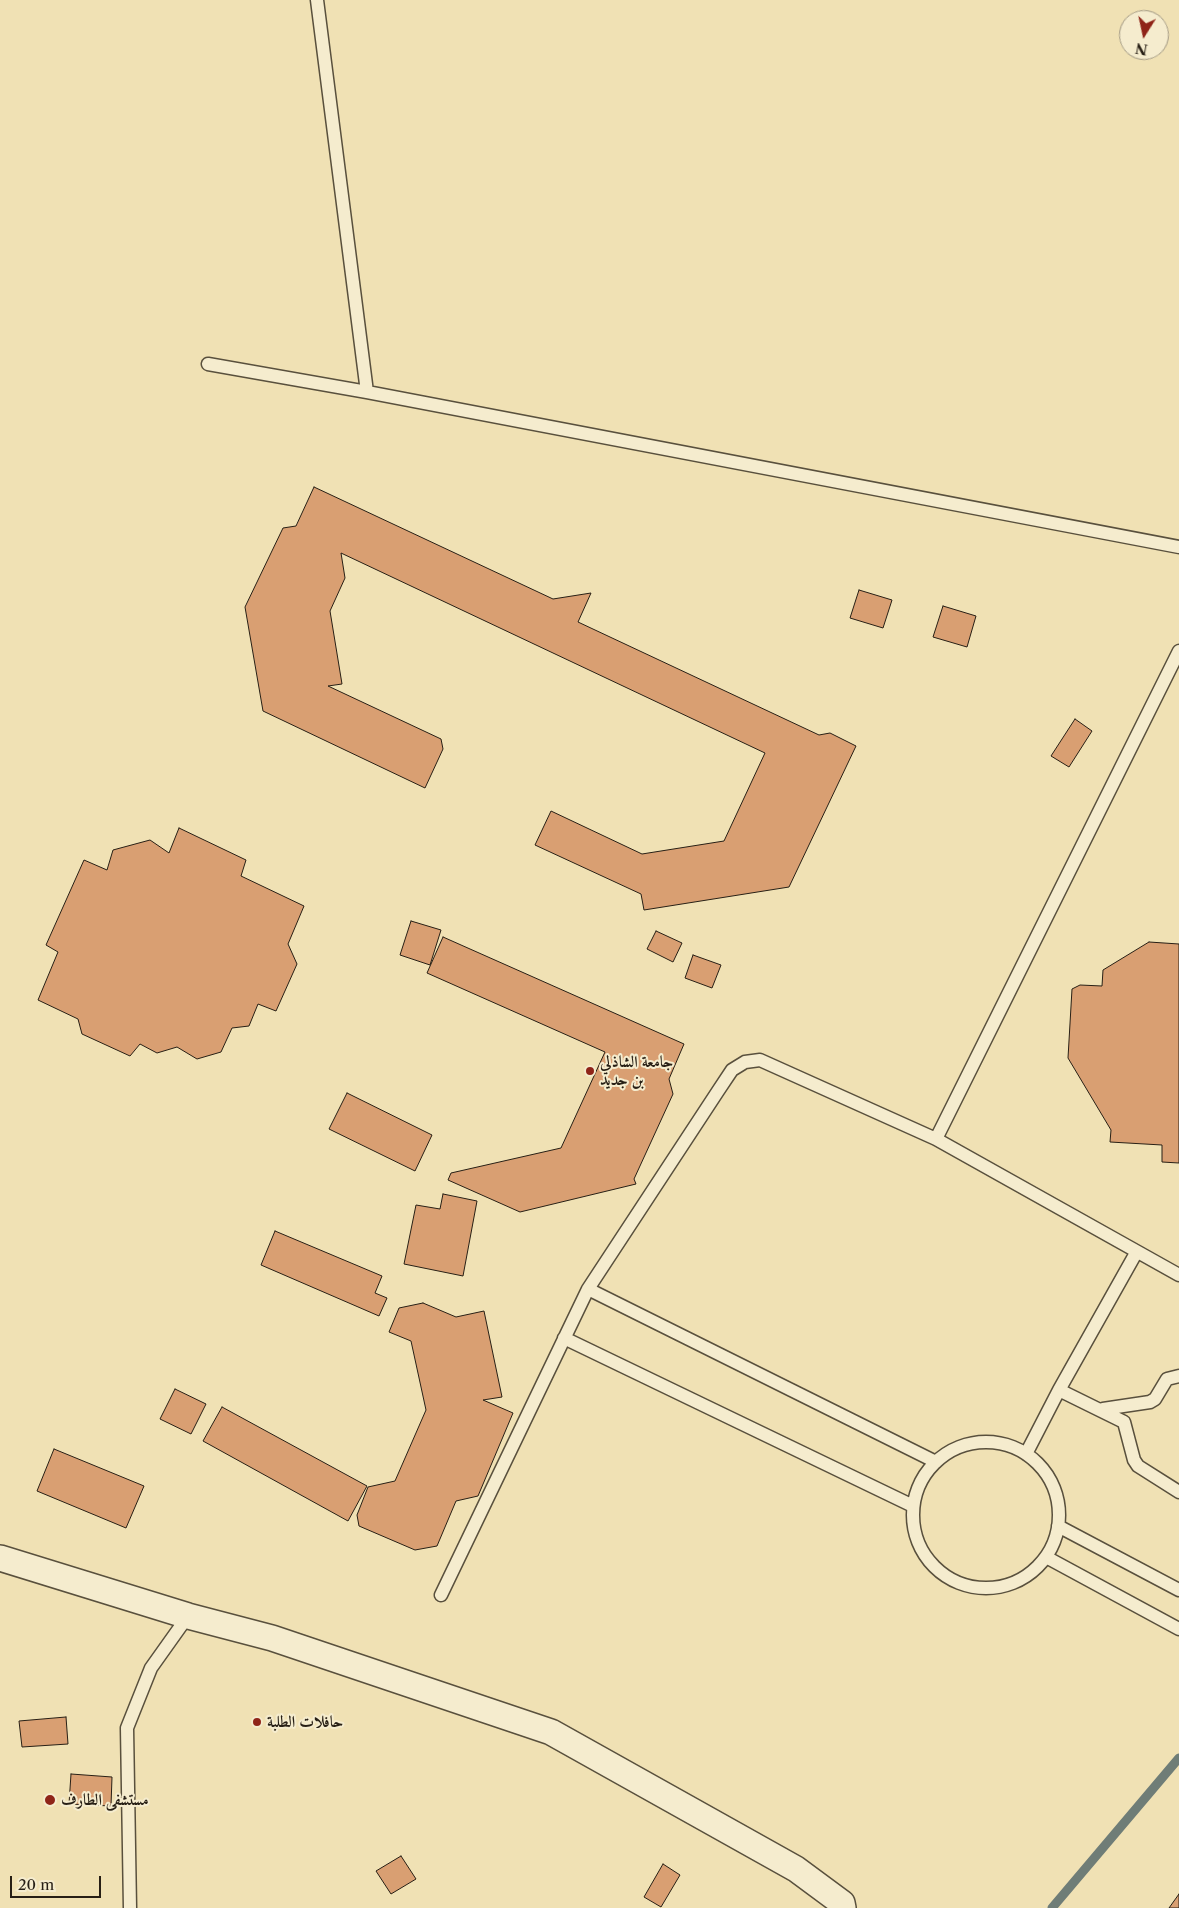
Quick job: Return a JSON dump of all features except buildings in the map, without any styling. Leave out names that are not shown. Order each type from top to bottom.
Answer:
[{"type":"street","points":[[0,1558],[188,1616],[272,1638],[551,1732],[796,1869],[840,1906]]},
{"type":"lane","points":[[317,0],[367,392]]},
{"type":"lane","points":[[208,364],[367,392],[1179,547]]},
{"type":"lane","points":[[936,1139],[1179,651]]},
{"type":"lane","points":[[441,1595],[588,1289],[732,1070],[746,1062],[760,1060],[936,1139],[1179,1276]]},
{"type":"lane","points":[[1026,1454],[1059,1390],[1136,1252]]},
{"type":"lane","points":[[588,1289],[936,1462]]},
{"type":"lane","points":[[564,1338],[913,1506]]},
{"type":"lane","points":[[1102,1410],[1150,1402],[1155,1399],[1167,1379],[1179,1376]]},
{"type":"lane","points":[[1059,1390],[1124,1422],[1134,1460],[1138,1466],[1179,1492]]},
{"type":"lane","points":[[981,1442],[1005,1444],[1026,1454],[1043,1470],[1055,1490],[1059,1513],[1058,1526],[1046,1558],[1030,1574],[1009,1585],[986,1589],[962,1584],[940,1572],[924,1554],[914,1531],[913,1506],[921,1482],[936,1462],[957,1448],[981,1442]]},
{"type":"lane","points":[[1058,1526],[1179,1590]]},
{"type":"lane","points":[[1046,1558],[1179,1629]]},
{"type":"lane","points":[[130,1908],[127,1728],[151,1668],[188,1616]]},
{"type":"waterway","points":[[1052,1908],[1179,1758]]},
{"type":"place","name":"جامعة الشاذلي بن جديد","points":[[590,1071]]},
{"type":"place","name":"حافلات الطلبة","points":[[257,1722]]},
{"type":"place","name":"مستشفى الطارف","points":[[50,1800]]}]
